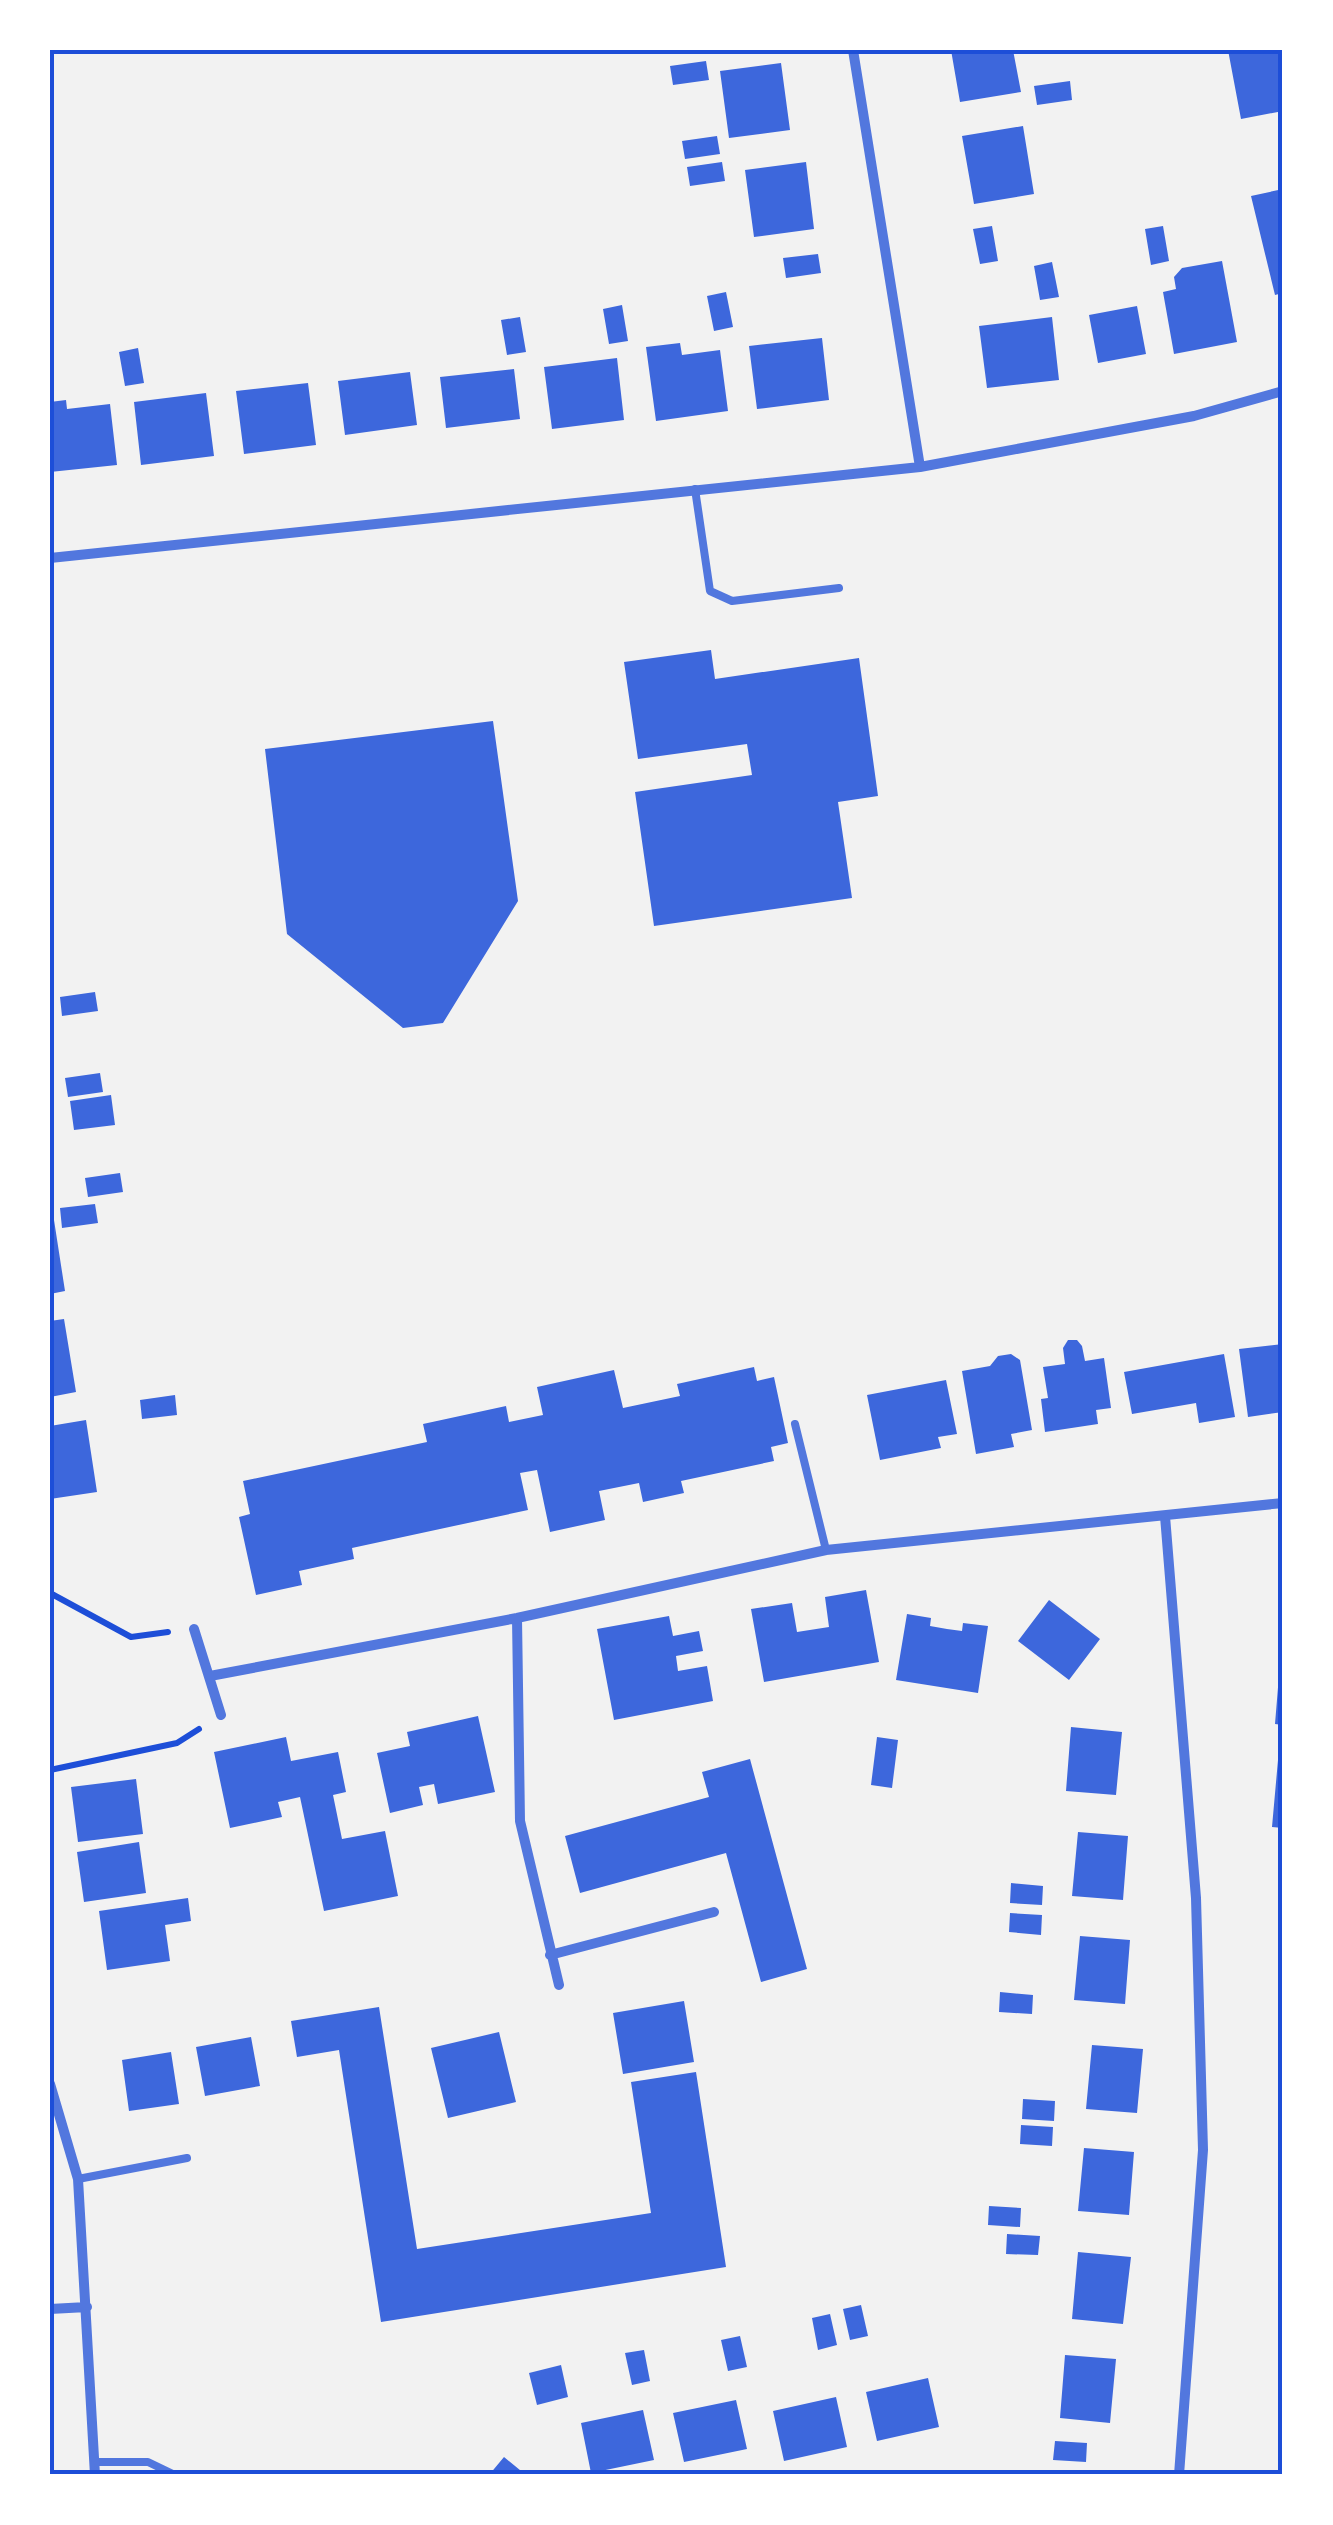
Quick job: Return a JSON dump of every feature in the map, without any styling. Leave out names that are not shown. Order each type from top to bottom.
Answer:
[{"type":"street","points":[[853,50],[920,467]]},
{"type":"street","points":[[50,558],[920,467],[1194,416],[1283,391]]},
{"type":"street","points":[[210,1676],[517,1618],[826,1550],[1283,1503]]},
{"type":"street","points":[[1165,1516],[1196,1898],[1203,2150],[1180,2475]]},
{"type":"street","points":[[517,1618],[520,1821],[559,1985]]},
{"type":"street","points":[[194,1628],[221,1715]]},
{"type":"street","points":[[550,1955],[714,1912]]},
{"type":"street","points":[[50,2084],[78,2179],[95,2475]]},
{"type":"street","points":[[50,2309],[87,2307]]},
{"type":"lane","points":[[695,490],[710,591],[732,601],[839,588]]},
{"type":"lane","points":[[796,1424],[826,1550]]},
{"type":"lane","points":[[78,2179],[187,2158]]},
{"type":"lane","points":[[94,2462],[148,2462],[174,2475]]},
{"type":"path","points":[[50,1593],[131,1636],[194,1628]]},
{"type":"path","points":[[50,1770],[176,1742],[221,1715]]},
{"type":"building","points":[[951,50],[1013,50],[1021,92],[960,102]]},
{"type":"building","points":[[1228,50],[1279,50],[1283,58],[1283,111],[1241,119]]},
{"type":"building","points":[[706,61],[709,80],[673,85],[670,66]]},
{"type":"building","points":[[781,63],[790,130],[729,138],[720,71]]},
{"type":"building","points":[[1070,81],[1072,100],[1037,105],[1034,86]]},
{"type":"building","points":[[1023,126],[1034,194],[974,204],[962,136]]},
{"type":"building","points":[[717,136],[720,154],[685,159],[682,141]]},
{"type":"building","points":[[722,162],[725,181],[690,186],[687,167]]},
{"type":"building","points":[[806,162],[814,229],[754,237],[745,170]]},
{"type":"building","points":[[1283,189],[1283,293],[1275,295],[1251,196]]},
{"type":"building","points":[[992,226],[998,261],[980,264],[973,229]]},
{"type":"building","points":[[1163,226],[1169,261],[1151,265],[1145,229]]},
{"type":"building","points":[[818,254],[821,273],[786,278],[783,258]]},
{"type":"building","points":[[1222,261],[1237,342],[1174,354],[1163,292],[1176,289],[1174,277],[1182,268]]},
{"type":"building","points":[[1052,262],[1059,297],[1040,300],[1034,266]]},
{"type":"building","points":[[726,292],[733,327],[714,331],[707,296]]},
{"type":"building","points":[[622,305],[628,341],[609,344],[603,309]]},
{"type":"building","points":[[1137,306],[1146,354],[1098,363],[1089,315]]},
{"type":"building","points":[[520,317],[526,352],[507,355],[501,320]]},
{"type":"building","points":[[1052,317],[1059,380],[987,388],[979,326]]},
{"type":"building","points":[[822,338],[829,400],[757,409],[749,346]]},
{"type":"building","points":[[680,343],[682,355],[720,350],[728,411],[656,421],[646,347]]},
{"type":"building","points":[[138,348],[144,383],[125,386],[119,352]]},
{"type":"building","points":[[617,358],[624,420],[552,429],[544,367]]},
{"type":"building","points":[[514,369],[520,419],[446,428],[440,377]]},
{"type":"building","points":[[410,372],[417,425],[345,435],[338,381]]},
{"type":"building","points":[[308,383],[316,445],[244,454],[236,391]]},
{"type":"building","points":[[206,393],[214,456],[141,465],[134,402]]},
{"type":"building","points":[[66,400],[67,409],[110,404],[117,465],[50,472],[50,402]]},
{"type":"building","points":[[711,650],[715,679],[859,658],[878,796],[838,802],[852,898],[654,926],[635,792],[752,775],[747,744],[638,759],[624,662]]},
{"type":"building","points":[[493,721],[518,901],[443,1023],[403,1028],[287,934],[265,749]]},
{"type":"building","points":[[95,992],[98,1011],[62,1016],[60,997]]},
{"type":"building","points":[[100,1073],[103,1092],[68,1097],[65,1078]]},
{"type":"building","points":[[111,1095],[115,1125],[74,1130],[70,1101]]},
{"type":"building","points":[[120,1173],[123,1192],[88,1197],[85,1178]]},
{"type":"building","points":[[95,1204],[98,1223],[62,1228],[60,1208]]},
{"type":"building","points":[[54,1220],[65,1291],[50,1294],[50,1221]]},
{"type":"building","points":[[64,1319],[76,1392],[50,1397],[50,1321]]},
{"type":"building","points":[[1068,1340],[1077,1340],[1082,1346],[1085,1361],[1104,1358],[1111,1408],[1096,1410],[1098,1424],[1045,1432],[1041,1399],[1048,1398],[1043,1367],[1065,1364],[1063,1348]]},
{"type":"building","points":[[1283,1344],[1283,1412],[1248,1417],[1239,1349]]},
{"type":"building","points":[[1011,1354],[1020,1360],[1032,1430],[1011,1434],[1014,1447],[976,1454],[962,1371],[990,1366],[998,1356]]},
{"type":"building","points":[[1224,1354],[1235,1417],[1199,1423],[1196,1403],[1132,1414],[1124,1372]]},
{"type":"building","points":[[754,1367],[757,1381],[774,1377],[788,1443],[771,1447],[774,1461],[681,1481],[684,1493],[643,1502],[639,1483],[599,1491],[605,1520],[550,1532],[537,1470],[520,1473],[528,1510],[352,1548],[354,1559],[299,1571],[302,1585],[256,1595],[239,1517],[250,1514],[243,1481],[427,1442],[423,1424],[506,1406],[509,1422],[543,1415],[537,1387],[614,1370],[623,1408],[680,1396],[677,1384]]},
{"type":"building","points":[[946,1380],[957,1434],[938,1437],[941,1448],[880,1460],[867,1395]]},
{"type":"building","points":[[175,1395],[177,1415],[142,1419],[140,1400]]},
{"type":"building","points":[[86,1420],[97,1492],[50,1499],[50,1426]]},
{"type":"building","points":[[866,1590],[879,1662],[764,1682],[751,1609],[792,1603],[797,1632],[829,1627],[825,1597]]},
{"type":"building","points":[[1049,1600],[1100,1639],[1069,1680],[1018,1641]]},
{"type":"building","points":[[907,1614],[931,1618],[930,1626],[947,1629],[962,1631],[963,1623],[988,1626],[978,1693],[896,1680]]},
{"type":"building","points":[[669,1616],[673,1636],[699,1631],[703,1651],[676,1656],[678,1671],[707,1666],[713,1701],[614,1720],[597,1629]]},
{"type":"building","points":[[1280,1663],[1283,1664],[1283,1725],[1275,1724]]},
{"type":"building","points":[[478,1716],[495,1792],[438,1804],[434,1784],[419,1787],[423,1805],[390,1813],[377,1753],[410,1746],[407,1732]]},
{"type":"building","points":[[1071,1727],[1122,1732],[1116,1795],[1066,1791]]},
{"type":"building","points":[[286,1737],[291,1761],[338,1752],[346,1792],[333,1795],[342,1839],[385,1831],[398,1896],[324,1911],[300,1797],[278,1802],[282,1817],[230,1828],[214,1752]]},
{"type":"building","points":[[877,1737],[898,1740],[892,1788],[871,1785]]},
{"type":"building","points":[[750,1759],[807,1969],[761,1982],[726,1853],[580,1893],[565,1836],[709,1797],[702,1772]]},
{"type":"building","points":[[1278,1760],[1283,1760],[1283,1828],[1272,1827]]},
{"type":"building","points":[[136,1779],[143,1834],[78,1842],[71,1787]]},
{"type":"building","points":[[1078,1832],[1128,1836],[1123,1900],[1072,1896]]},
{"type":"building","points":[[139,1842],[146,1893],[84,1902],[77,1852]]},
{"type":"building","points":[[1011,1883],[1043,1886],[1042,1905],[1010,1903]]},
{"type":"building","points":[[188,1898],[191,1921],[165,1925],[170,1961],[107,1970],[99,1911]]},
{"type":"building","points":[[1010,1913],[1042,1915],[1041,1935],[1009,1932]]},
{"type":"building","points":[[1080,1936],[1130,1940],[1125,2004],[1074,2000]]},
{"type":"building","points":[[1000,1992],[1033,1995],[1032,2014],[999,2012]]},
{"type":"building","points":[[684,2001],[694,2062],[623,2074],[613,2013]]},
{"type":"building","points":[[379,2007],[417,2249],[651,2213],[631,2082],[696,2072],[726,2267],[381,2322],[339,2050],[297,2057],[291,2021]]},
{"type":"building","points":[[499,2032],[516,2102],[448,2118],[431,2048]]},
{"type":"building","points":[[251,2037],[260,2086],[205,2096],[196,2047]]},
{"type":"building","points":[[1092,2045],[1143,2049],[1137,2113],[1086,2109]]},
{"type":"building","points":[[171,2052],[179,2104],[129,2111],[122,2060]]},
{"type":"building","points":[[1023,2099],[1055,2101],[1054,2121],[1022,2119]]},
{"type":"building","points":[[1021,2125],[1053,2127],[1052,2146],[1020,2144]]},
{"type":"building","points":[[1084,2148],[1134,2152],[1129,2215],[1078,2211]]},
{"type":"building","points":[[989,2206],[1021,2208],[1020,2227],[988,2225]]},
{"type":"building","points":[[1007,2234],[1040,2236],[1038,2255],[1006,2254]]},
{"type":"building","points":[[1078,2252],[1131,2257],[1123,2324],[1072,2319]]},
{"type":"building","points":[[861,2305],[868,2336],[850,2340],[843,2309]]},
{"type":"building","points":[[830,2314],[837,2345],[818,2350],[812,2318]]},
{"type":"building","points":[[740,2336],[747,2367],[728,2371],[721,2340]]},
{"type":"building","points":[[644,2350],[650,2381],[632,2385],[625,2353]]},
{"type":"building","points":[[1065,2355],[1116,2359],[1110,2423],[1060,2418]]},
{"type":"building","points":[[561,2365],[568,2397],[537,2405],[529,2373]]},
{"type":"building","points":[[928,2378],[939,2427],[877,2441],[866,2392]]},
{"type":"building","points":[[836,2397],[847,2447],[784,2461],[773,2411]]},
{"type":"building","points":[[736,2400],[747,2449],[684,2462],[673,2413]]},
{"type":"building","points":[[643,2410],[654,2460],[591,2473],[581,2423]]},
{"type":"building","points":[[1055,2441],[1087,2443],[1086,2462],[1053,2460]]},
{"type":"building","points":[[504,2457],[526,2475],[489,2475]]}]
